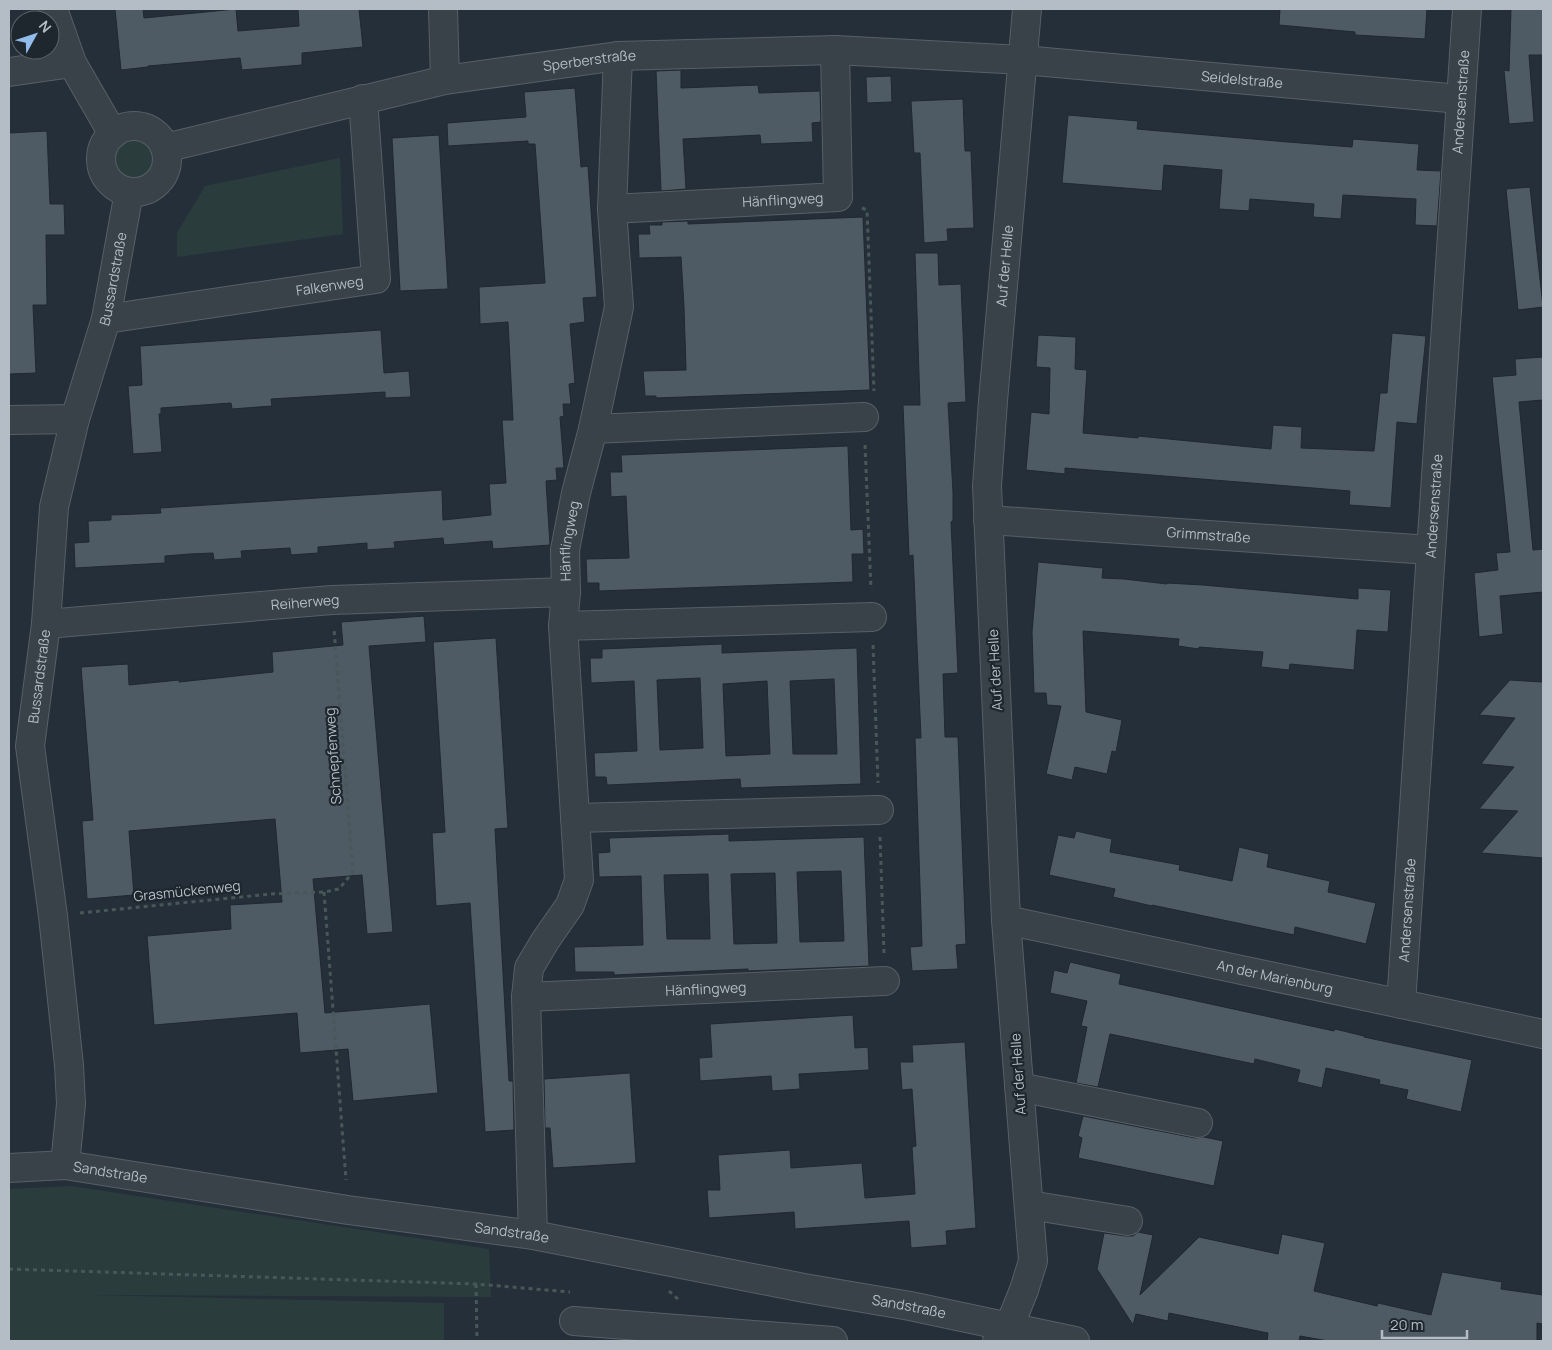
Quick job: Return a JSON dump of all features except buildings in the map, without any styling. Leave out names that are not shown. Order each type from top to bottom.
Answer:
[{"type":"street","points":[[53,9],[72,63],[113,134]]},
{"type":"street","points":[[443,9],[445,80]]},
{"type":"street","name":"Auf der Helle","points":[[1003,1334],[1024,1290],[1033,1260],[1006,920],[987,486],[1027,9]]},
{"type":"street","name":"Andersenstraße","points":[[1401,1004],[1467,9]]},
{"type":"street","name":"Sperberstraße","points":[[165,148],[445,80],[618,56],[835,50],[1023,60]]},
{"type":"street","name":"Hänflingweg","points":[[612,210],[838,197],[835,50]]},
{"type":"street","name":"Hänflingweg","points":[[533,1235],[526,998],[529,968],[570,905],[579,880],[563,626],[566,592],[565,550],[576,493],[593,429],[619,307],[612,210],[618,56]]},
{"type":"street","name":"Seidelstraße","points":[[1023,60],[1460,99]]},
{"type":"street","points":[[9,72],[72,63]]},
{"type":"street","name":"Falkenweg","points":[[106,319],[376,279],[363,100]]},
{"type":"street","points":[[132,126],[143,127],[156,135],[165,148],[167,159],[165,170],[160,180],[151,187],[141,191],[129,192],[111,182],[104,173],[101,163],[102,152],[106,142],[122,128],[132,126]]},
{"type":"street","name":"Bussardstraße","points":[[65,1165],[71,1104],[53,916],[19,747],[46,624],[54,507],[75,419],[106,319],[129,192]]},
{"type":"street","points":[[593,429],[864,417]]},
{"type":"street","points":[[9,420],[75,419]]},
{"type":"street","name":"Grimmstraße","points":[[988,520],[1430,550]]},
{"type":"street","name":"Reiherweg","points":[[46,624],[332,600],[566,592]]},
{"type":"street","points":[[563,626],[872,617]]},
{"type":"street","points":[[575,818],[879,810]]},
{"type":"street","name":"An der Marienburg","points":[[1006,920],[1543,1034]]},
{"type":"street","name":"Hänflingweg","points":[[526,998],[885,981]]},
{"type":"street","points":[[1019,1086],[1198,1123]]},
{"type":"street","name":"Sandstraße","points":[[9,1168],[65,1165],[348,1210],[533,1235],[804,1288],[910,1306],[1003,1334],[1075,1341]]},
{"type":"street","points":[[1029,1205],[1128,1222]]},
{"type":"street","points":[[574,1322],[833,1341]]},
{"type":"path","points":[[838,197],[867,210],[875,399],[864,400],[864,417],[885,981]]},
{"type":"path","name":"Schnepfenweg","points":[[324,892],[340,889],[353,872],[332,600]]},
{"type":"path","points":[[324,892],[348,1210]]},
{"type":"path","name":"Grasmückenweg","points":[[53,916],[264,895],[324,892]]},
{"type":"path","points":[[9,1269],[476,1284],[574,1292]]},
{"type":"path","points":[[476,1284],[478,1341]]},
{"type":"path","points":[[672,1301],[682,1302]]},
{"type":"green space","points":[[139,139],[146,142],[152,148],[155,159],[154,167],[146,176],[139,179],[131,179],[124,176],[116,167],[115,155],[118,148],[127,140]]},
{"type":"green space","points":[[340,158],[343,234],[177,257],[177,233],[205,186]]},
{"type":"green space","points":[[71,1186],[489,1249],[491,1297],[89,1295],[444,1303],[444,1341],[9,1341],[9,1189]]}]
